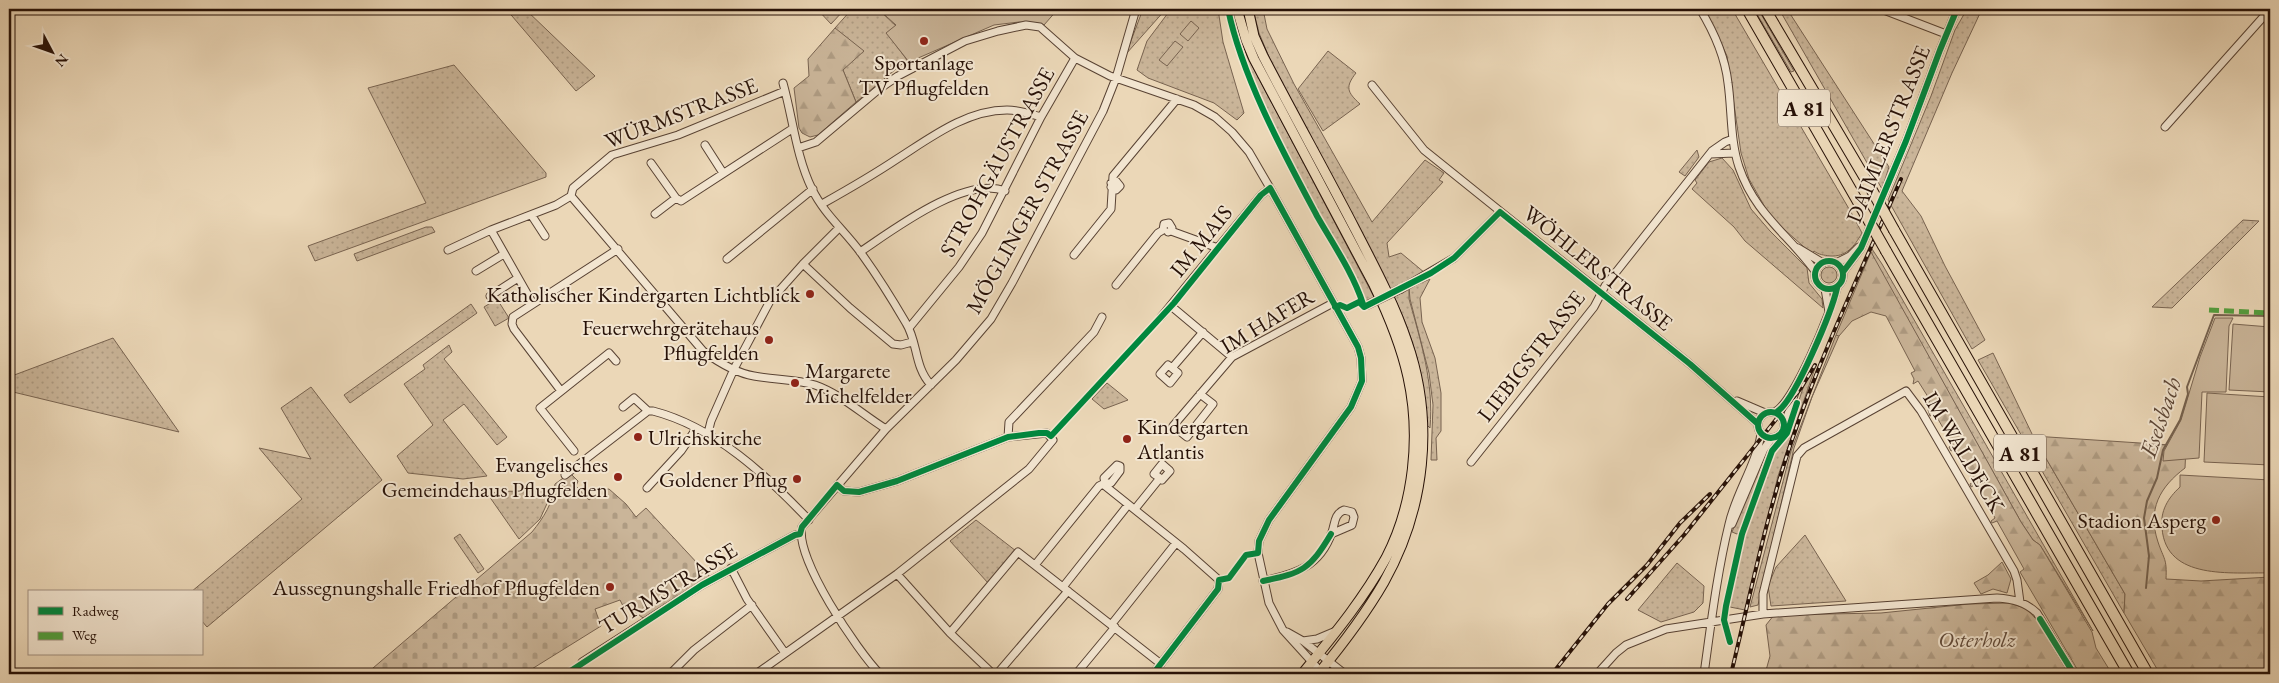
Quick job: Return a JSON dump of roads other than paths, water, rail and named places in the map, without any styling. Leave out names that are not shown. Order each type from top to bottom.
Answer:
[{"type":"highway","name":"A 81","points":[[1747,9],[2129,674]]},
{"type":"highway","name":"A 81","points":[[1765,9],[1869,185],[2148,674]]},
{"type":"main road","points":[[1237,9],[1246,40],[1254,58],[1382,302],[1401,352],[1412,395],[1414,426],[1410,484],[1399,525],[1387,556],[1376,576],[1302,674]]},
{"type":"main road","points":[[1248,9],[1254,36],[1263,56],[1397,314],[1412,356],[1420,394],[1423,422],[1422,468],[1408,526],[1384,582],[1367,611],[1320,673]]},
{"type":"street","name":"MÖGLINGER STRASSE","points":[[800,534],[802,527],[837,485],[886,429],[931,386],[986,325],[1000,305],[1103,111],[1116,78],[1136,9]]},
{"type":"street","points":[[1700,9],[1717,40],[1724,60],[1733,139],[1746,183],[1758,205],[1776,228],[1815,271],[1817,284],[1825,289],[1837,288]]},
{"type":"street","points":[[1881,9],[1946,34]]},
{"type":"street","name":"DAIMLERSTRASSE","points":[[1843,272],[1858,255],[1863,244],[1906,142],[1957,9]]},
{"type":"street","points":[[2165,127],[2266,13]]},
{"type":"street","points":[[798,148],[816,142],[878,89],[898,76],[982,35],[1033,25],[1045,30],[1075,58],[1116,78],[1176,99],[1206,112],[1232,132],[1249,152],[1270,188],[1358,347],[1361,358],[1362,382],[1351,407],[1263,531],[1258,553],[1269,603],[1283,630],[1320,673]]},
{"type":"street","name":"STROHGÄUSTRASSE","points":[[910,328],[959,268],[982,233],[1005,191],[1040,117],[1075,58]]},
{"type":"street","points":[[783,83],[792,129],[812,189],[839,228],[860,252],[910,328],[912,342],[923,375],[931,386]]},
{"type":"street","name":"WÖHLERSTRASSE","points":[[1372,86],[1424,150],[1732,399],[1758,424]]},
{"type":"street","name":"WÜRMSTRASSE","points":[[448,250],[491,230],[532,216],[556,205],[571,194],[574,188],[602,162],[621,151],[678,135],[785,91]]},
{"type":"street","points":[[1074,255],[1111,209],[1113,176],[1176,99]]},
{"type":"street","points":[[822,204],[928,138],[953,125],[977,116],[1006,110],[1040,117]]},
{"type":"street","points":[[651,163],[676,198],[682,201],[792,129]]},
{"type":"street","name":"LIEBIGSTRASSE","points":[[1471,462],[1594,307],[1601,293],[1710,154],[1720,144],[1733,139]]},
{"type":"street","points":[[705,145],[723,173]]},
{"type":"street","points":[[1710,154],[1736,154]]},
{"type":"street","points":[[860,252],[921,213],[951,198],[987,187],[1005,191]]},
{"type":"street","name":"IM MAIS","points":[[1161,317],[1261,195],[1270,188]]},
{"type":"street","points":[[727,259],[812,189]]},
{"type":"street","points":[[571,194],[703,351],[734,370],[754,376],[803,382],[818,386],[854,406],[886,429]]},
{"type":"street","points":[[655,214],[676,198]]},
{"type":"street","name":"WÖHLERSTRASSE","points":[[1364,305],[1401,289],[1454,258],[1500,212]]},
{"type":"street","points":[[532,216],[545,236]]},
{"type":"street","points":[[708,433],[711,421],[734,370],[770,301],[839,228]]},
{"type":"street","points":[[491,230],[532,304]]},
{"type":"street","points":[[1116,285],[1158,233],[1167,230],[1218,248]]},
{"type":"street","name":"DAIMLERSTRASSE","points":[[1836,262],[1850,256],[1863,244]]},
{"type":"street","points":[[1704,674],[1717,577],[1729,523],[1757,451],[1761,434],[1758,424],[1765,413],[1774,412],[1782,408],[1796,388],[1834,302],[1837,288],[1842,283],[1843,272],[1836,262],[1822,262],[1793,245]]},
{"type":"street","points":[[561,391],[512,324],[513,317],[618,249]]},
{"type":"street","points":[[476,271],[504,254]]},
{"type":"street","points":[[1815,271],[1822,262]]},
{"type":"street","points":[[803,264],[850,308],[893,344],[901,345],[912,342]]},
{"type":"street","points":[[490,296],[518,278]]},
{"type":"street","points":[[1825,289],[1829,312]]},
{"type":"street","name":"IM HAFER","points":[[1200,394],[1213,404],[1187,437],[1173,426],[1200,394],[1232,357],[1333,302]]},
{"type":"street","points":[[1171,306],[1232,357]]},
{"type":"street","points":[[1008,437],[1009,422],[1094,332],[1102,317]]},
{"type":"street","points":[[1172,368],[1203,332]]},
{"type":"street","points":[[574,451],[540,408],[609,353],[616,361]]},
{"type":"street","points":[[1761,434],[1771,438],[1778,436],[1784,427],[1796,388]]},
{"type":"street","name":"IM WALDECK","points":[[1763,614],[1763,594],[1766,580],[1797,456],[1804,448],[1906,391],[1925,418],[2014,571],[2020,602]]},
{"type":"street","points":[[623,407],[634,398],[648,411],[662,413],[708,433],[770,480],[809,520]]},
{"type":"street","name":"WÖHLERSTRASSE","points":[[1732,399],[1765,413]]},
{"type":"street","points":[[565,475],[648,411]]},
{"type":"street","points":[[1774,412],[1783,419],[1784,427]]},
{"type":"street","points":[[647,488],[681,450],[696,429]]},
{"type":"street","points":[[756,674],[897,574],[1029,468],[1053,440],[1047,433],[1008,437],[897,481],[859,492],[844,491],[837,485]]},
{"type":"street","points":[[1727,533],[1737,517],[1764,449],[1771,438]]},
{"type":"street","points":[[1135,509],[1160,478]]},
{"type":"street","points":[[1035,565],[1099,486],[1104,484],[1176,542],[1219,580],[1218,589],[1154,674]]},
{"type":"street","points":[[997,674],[1065,589],[1128,505]]},
{"type":"street","points":[[800,534],[810,564],[837,617],[858,648],[880,674]]},
{"type":"street","name":"TURMSTRASSE","points":[[582,662],[679,598],[731,568],[800,534]]},
{"type":"street","points":[[1263,581],[1295,574],[1309,566],[1331,534]]},
{"type":"street","points":[[1076,674],[1176,542]]},
{"type":"street","points":[[950,633],[1018,552],[1161,664]]},
{"type":"street","points":[[731,568],[752,605],[784,653]]},
{"type":"street","points":[[897,574],[950,633],[993,674]]},
{"type":"street","points":[[1597,674],[1616,653],[1636,640],[1666,629],[1763,614],[1997,598],[2020,602],[2037,613],[2074,674]]},
{"type":"street","points":[[670,674],[694,650],[752,605]]},
{"type":"street","points":[[1283,630],[1303,641],[1345,674]]},
{"type":"street","points":[[1303,641],[1317,639],[1337,630]]},
{"type":"waterway","name":"Eselsbach","points":[[2146,588],[2149,556],[2144,518],[2147,501],[2157,478],[2163,450],[2180,420],[2188,394],[2187,387],[2214,315],[2270,316]]},
{"type":"railway","points":[[1731,674],[1766,527],[1792,440],[1816,374],[1901,179]]},
{"type":"railway","points":[[1627,599],[1684,535],[1801,388],[1815,365]]},
{"type":"railway","points":[[1552,674],[1608,604],[1647,565],[1680,523],[1710,494]]},
{"type":"place","name":"Sportanlage TV Pflugfelden","points":[[924,41]]},
{"type":"place","name":"Katholischer Kindergarten Lichtblick","points":[[810,294]]},
{"type":"place","name":"Feuerwehrgerätehaus Pflugfelden","points":[[769,340]]},
{"type":"place","name":"Margarete Michelfelder","points":[[795,383]]},
{"type":"place","name":"Ulrichskirche","points":[[638,437]]},
{"type":"place","name":"Kindergarten Atlantis","points":[[1127,439]]},
{"type":"place","name":"Evangelisches Gemeindehaus Pflugfelden","points":[[618,477]]},
{"type":"place","name":"Goldener Pflug","points":[[797,479]]},
{"type":"place","name":"Stadion Asperg","points":[[2216,520]]},
{"type":"place","name":"Aussegnungshalle Friedhof Pflugfelden","points":[[610,587]]},
{"type":"park label","name":"Osterholz","points":[[1977,639]]}]
